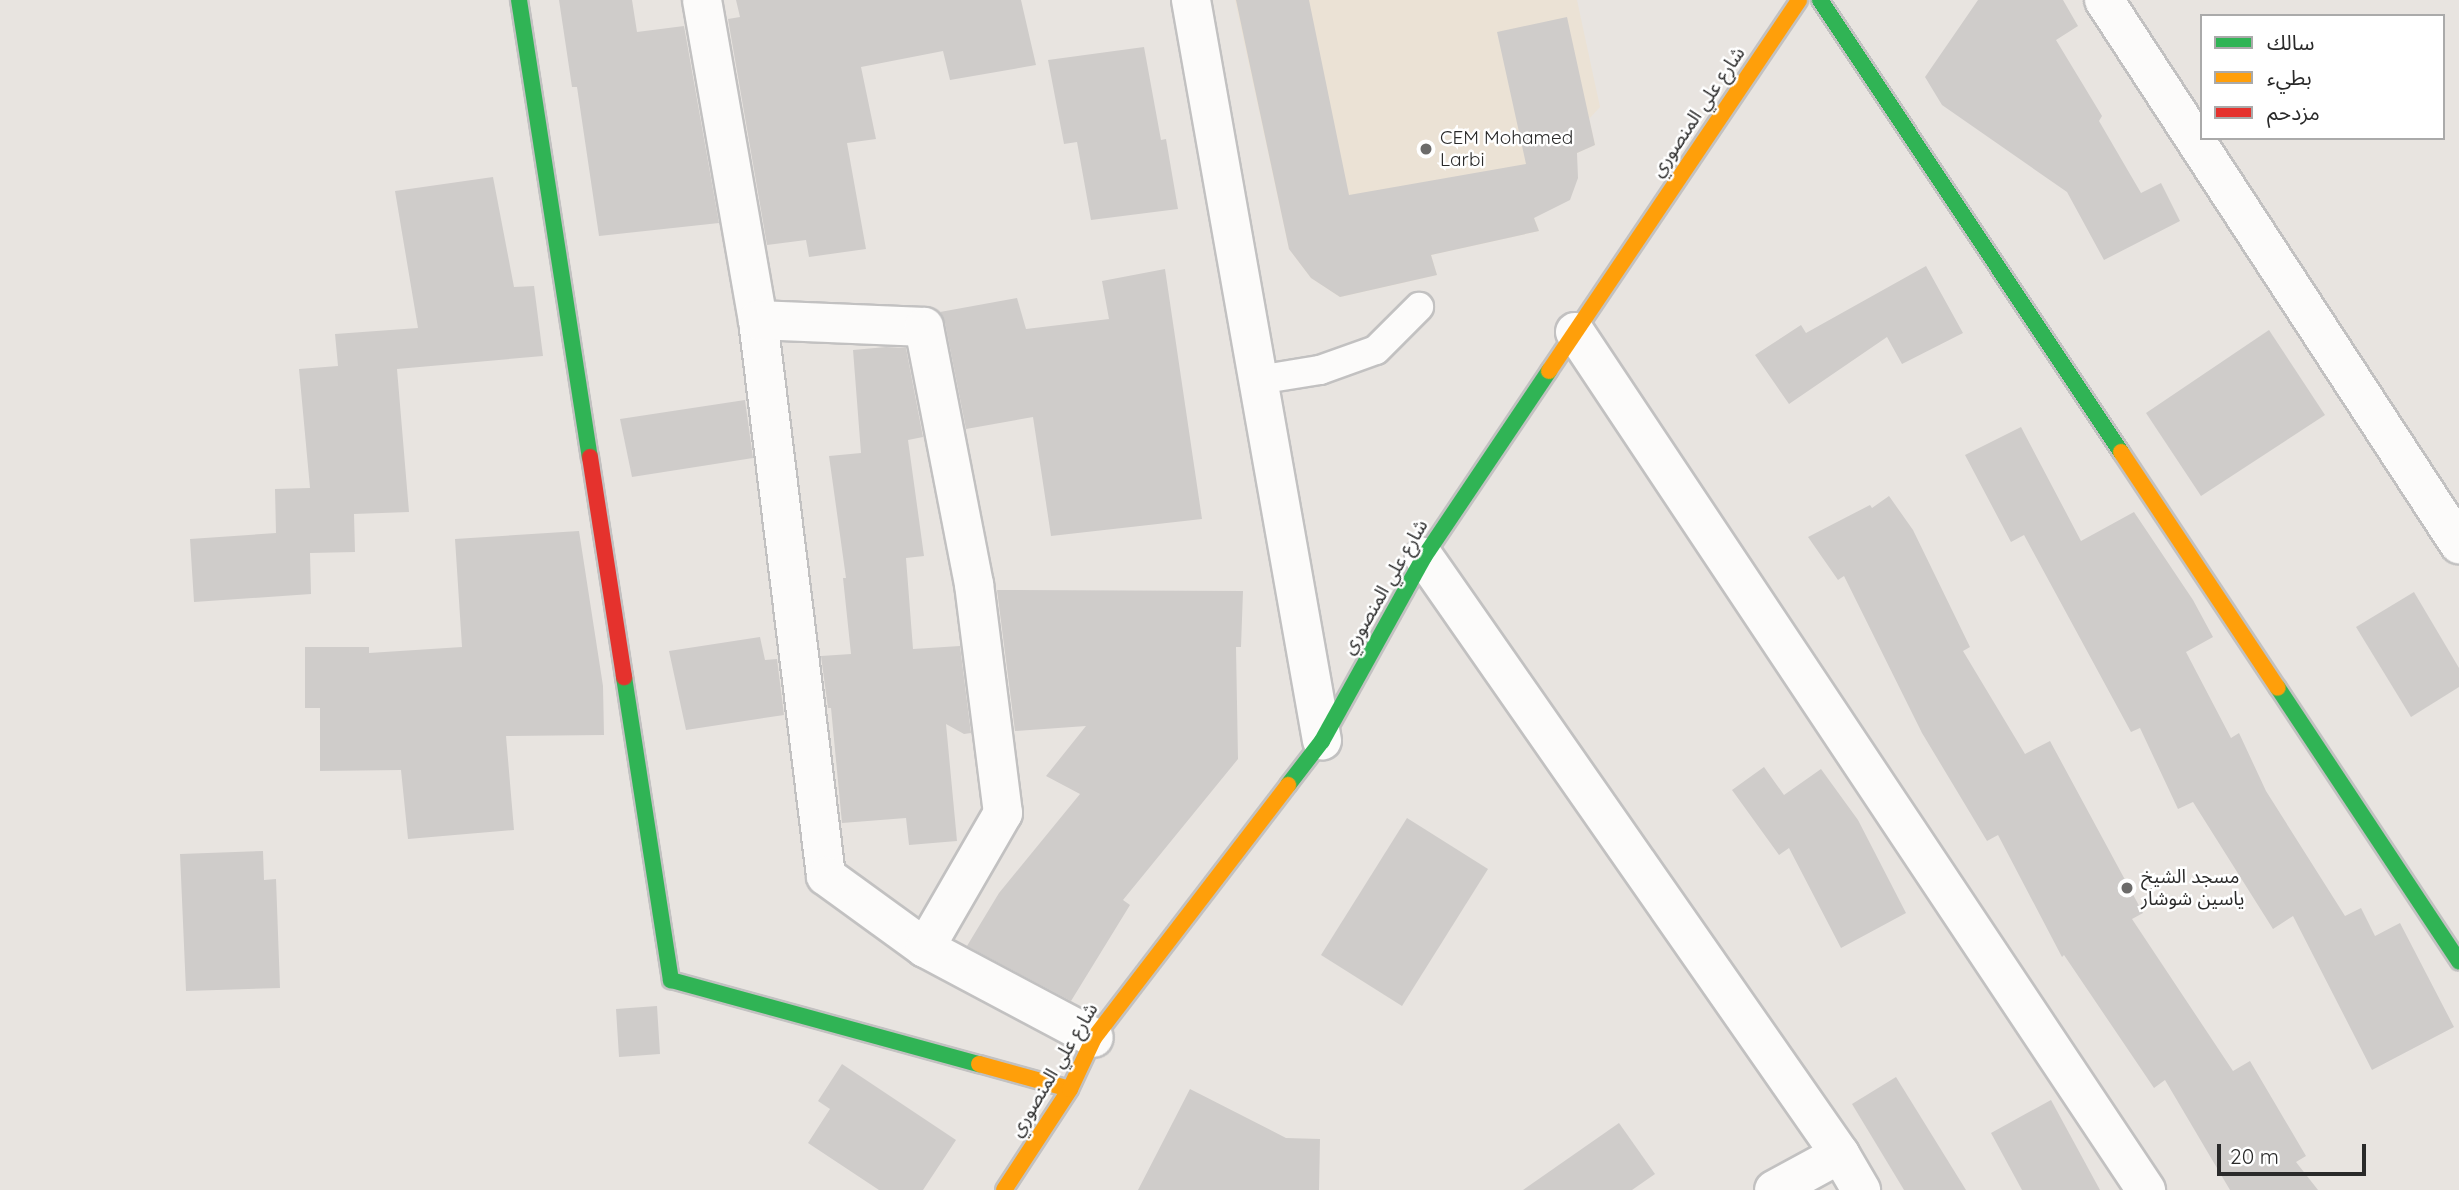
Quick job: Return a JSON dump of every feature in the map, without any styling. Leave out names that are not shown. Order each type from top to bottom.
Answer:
[{"type":"street","points":[[519,0],[671,980],[1070,1089]]},
{"type":"street","points":[[702,0],[758,320],[826,876],[925,948],[1094,1038]]},
{"type":"street","points":[[1191,0],[1322,741]]},
{"type":"street","name":"شارع علي المنصوري","points":[[1004,1190],[1070,1089],[1094,1038],[1322,741],[1424,557],[1799,0]]},
{"type":"street","points":[[1819,0],[2459,961]]},
{"type":"street","points":[[2104,0],[2459,544]]},
{"type":"street","points":[[758,320],[924,327],[974,584],[1003,813],[925,948]]},
{"type":"street","points":[[1576,332],[2146,1190]]},
{"type":"street","points":[[1424,557],[1840,1154],[1861,1190]]},
{"type":"street","points":[[1774,1190],[1840,1154]]},
{"type":"lane","points":[[1258,380],[1320,370],[1376,350],[1419,307]]},
{"type":"shaded area","name":"CEM Mohamed Larbi","points":[[1235,0],[1577,0],[1600,107],[1589,119],[1595,145],[1577,153],[1533,215],[1539,231],[1431,255],[1437,275],[1340,297],[1311,278],[1289,249]]},
{"type":"building","points":[[559,0],[632,0],[637,32],[684,26],[719,223],[599,236],[577,87],[572,87]]},
{"type":"building","points":[[736,0],[1021,0],[1036,65],[950,80],[943,51],[861,67],[876,139],[847,143],[866,249],[809,257],[806,240],[767,245],[728,19],[740,17]]},
{"type":"building","points":[[1236,0],[1309,0],[1349,195],[1526,164],[1497,32],[1567,17],[1595,145],[1577,153],[1578,178],[1570,200],[1534,218],[1539,231],[1431,255],[1437,275],[1340,297],[1311,278],[1289,249]]},
{"type":"building","points":[[1978,0],[2063,0],[2078,26],[2056,40],[2102,116],[2099,121],[2141,193],[2161,183],[2180,221],[2104,260],[2067,192],[1942,105],[1925,77]]},
{"type":"building","points":[[1144,47],[1161,140],[1166,139],[1178,209],[1091,220],[1077,142],[1064,144],[1048,60]]},
{"type":"building","points":[[493,177],[514,287],[534,286],[543,356],[397,369],[409,512],[354,514],[355,552],[310,553],[311,594],[194,602],[190,539],[276,533],[275,489],[310,488],[299,369],[338,366],[335,334],[418,328],[395,191]]},
{"type":"building","points":[[1926,266],[1963,333],[1902,364],[1887,337],[1789,404],[1755,355],[1801,325],[1806,333]]},
{"type":"building","points":[[1165,269],[1202,519],[1051,536],[1033,417],[966,429],[945,323],[940,312],[1017,298],[1026,329],[1109,319],[1102,281]]},
{"type":"building","points":[[2269,330],[2325,415],[2201,496],[2146,413]]},
{"type":"building","points":[[906,348],[923,437],[908,440],[924,556],[906,558],[913,649],[960,646],[971,733],[964,734],[946,724],[957,841],[909,845],[906,818],[842,823],[831,708],[828,708],[821,656],[851,654],[843,578],[846,578],[829,456],[861,453],[853,350]]},
{"type":"building","points":[[745,400],[753,458],[632,477],[620,419]]},
{"type":"building","points":[[2021,427],[2081,541],[2134,512],[2193,600],[2213,637],[2186,652],[2231,738],[2239,733],[2266,791],[2345,916],[2361,908],[2375,936],[2400,923],[2454,1027],[2372,1070],[2293,916],[2273,929],[2193,802],[2178,809],[2140,728],[2131,732],[2024,535],[2011,542],[1965,455]]},
{"type":"building","points":[[1889,496],[1913,530],[1970,647],[1963,651],[2025,754],[2050,741],[2143,913],[2132,919],[2233,1071],[2250,1061],[2306,1156],[2296,1162],[2318,1190],[2230,1190],[2165,1080],[2154,1088],[2064,955],[2062,957],[1998,835],[1987,841],[1922,733],[1844,576],[1838,580],[1808,537],[1870,505],[1872,508]]},
{"type":"building","points":[[579,531],[603,686],[604,735],[506,736],[514,830],[408,839],[401,770],[320,771],[320,708],[305,708],[305,647],[369,647],[369,653],[462,647],[455,539]]},
{"type":"building","points":[[997,590],[1243,591],[1241,647],[1236,647],[1238,759],[1123,900],[1130,905],[1071,1001],[967,946],[999,893],[1080,794],[1046,776],[1086,726],[1015,731]]},
{"type":"building","points":[[2414,592],[2459,668],[2459,687],[2411,717],[2356,627]]},
{"type":"building","points":[[760,637],[765,660],[777,659],[784,715],[686,730],[669,651]]},
{"type":"building","points":[[1764,767],[1784,795],[1821,769],[1858,820],[1906,913],[1841,948],[1789,848],[1779,855],[1732,790]]},
{"type":"building","points":[[1407,818],[1488,869],[1402,1006],[1321,955]]},
{"type":"building","points":[[263,851],[264,880],[276,879],[280,988],[186,991],[180,854]]},
{"type":"building","points":[[657,1006],[660,1054],[619,1057],[616,1009]]},
{"type":"building","points":[[842,1064],[956,1140],[923,1190],[879,1190],[808,1143],[830,1109],[818,1101]]},
{"type":"building","points":[[1896,1077],[1966,1190],[1904,1190],[1852,1104]]},
{"type":"building","points":[[1190,1089],[1286,1138],[1320,1139],[1319,1190],[1138,1190]]},
{"type":"building","points":[[2051,1100],[2100,1190],[2022,1190],[1991,1133]]},
{"type":"building","points":[[1619,1123],[1655,1174],[1632,1190],[1523,1190]]},
{"type":"traffic: fast","points":[[519,0],[590,457]]},
{"type":"traffic: fast","points":[[1820,0],[2121,452]]},
{"type":"traffic: fast","points":[[1288,785],[1322,741],[1424,557],[1549,371]]},
{"type":"traffic: fast","points":[[624,677],[671,980],[979,1064]]},
{"type":"traffic: fast","points":[[2278,688],[2459,961]]},
{"type":"traffic: slow","points":[[1549,371],[1799,0]]},
{"type":"traffic: slow","points":[[2121,452],[2278,688]]},
{"type":"traffic: slow","points":[[1004,1190],[1070,1089],[1094,1038],[1288,785]]},
{"type":"traffic: slow","points":[[979,1064],[1070,1089]]},
{"type":"traffic: jam","points":[[590,457],[624,677]]},
{"type":"place","name":"CEM Mohamed Larbi","points":[[1426,149]]},
{"type":"place","name":"مسجد الشيخ ياسين شوشار","points":[[2127,888]]}]
